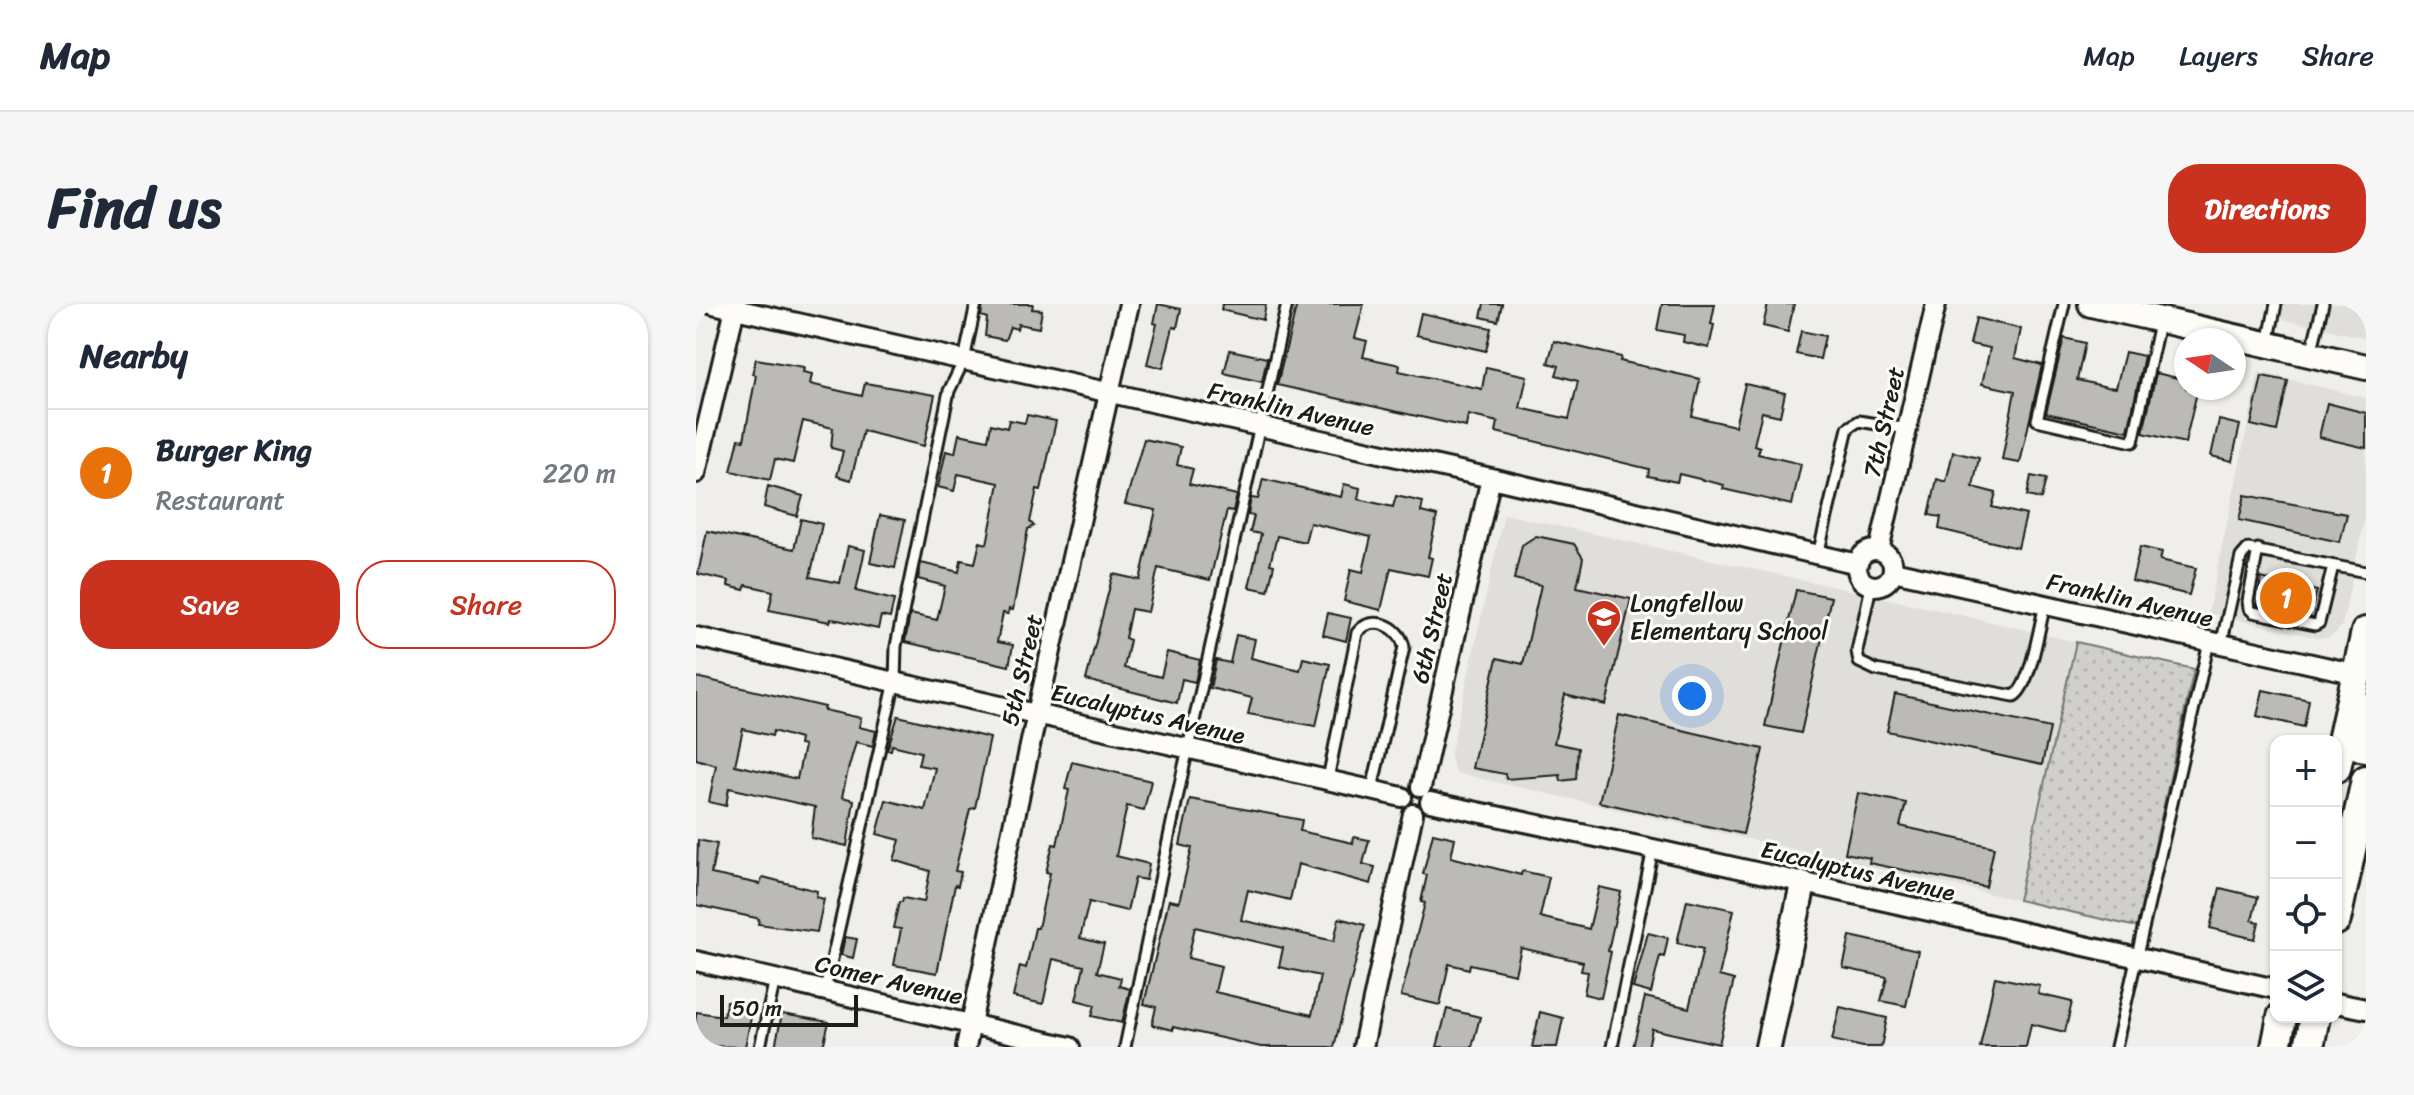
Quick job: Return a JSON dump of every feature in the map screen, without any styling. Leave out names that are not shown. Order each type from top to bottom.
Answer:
[{"type":"main road","points":[[2366,632],[2358,732],[2360,746],[2366,747]]},
{"type":"main road","points":[[2342,748],[2362,683]]},
{"type":"main road","points":[[2342,892],[2366,780]]},
{"type":"main road","points":[[2276,1047],[2281,1023]]},
{"type":"main road","points":[[2309,1047],[2314,1023]]},
{"type":"street","name":"Franklin Avenue","points":[[713,304],[1491,478],[1858,564]]},
{"type":"street","name":"5th Street","points":[[966,1047],[1129,304]]},
{"type":"street","name":"7th Street","points":[[1879,550],[1936,304]]},
{"type":"street","points":[[2101,305],[2366,367]]},
{"type":"street","points":[[696,473],[735,307]]},
{"type":"street","name":"6th Street","points":[[1425,795],[1491,478]]},
{"type":"street","points":[[1879,550],[1891,559],[1893,571],[1888,581],[1871,586],[1861,580],[1858,564],[1865,553],[1879,550]]},
{"type":"street","name":"Franklin Avenue","points":[[1893,571],[2215,644],[2362,683]]},
{"type":"street","name":"Eucalyptus Avenue","points":[[696,637],[1402,797]]},
{"type":"street","points":[[1412,787],[1425,795],[1426,811],[1413,814],[1403,806],[1402,797],[1412,787]]},
{"type":"street","name":"Eucalyptus Avenue","points":[[1425,795],[1803,884],[2270,988]]},
{"type":"street","points":[[1363,1047],[1413,814]]},
{"type":"street","points":[[1768,1047],[1803,884]]},
{"type":"street","name":"Comer Avenue","points":[[696,961],[1070,1047]]},
{"type":"street","points":[[2342,1004],[2366,1009]]},
{"type":"lane","points":[[825,990],[895,681],[896,646],[949,391],[964,360],[976,304]]},
{"type":"lane","points":[[1125,1047],[1287,304]]},
{"type":"lane","points":[[2064,304],[2037,420],[2133,442],[2160,320]]},
{"type":"lane","points":[[2268,344],[2276,304]]},
{"type":"lane","points":[[2311,354],[2323,304]]},
{"type":"lane","points":[[1818,555],[1848,428],[1859,421],[1907,429]]},
{"type":"lane","points":[[2116,1047],[2215,644],[2241,557],[2248,549],[2258,549],[2366,572]]},
{"type":"lane","points":[[2258,549],[2248,601],[2253,612],[2315,625],[2319,623],[2333,566]]},
{"type":"lane","points":[[1871,586],[1857,651],[1859,662],[1876,670],[2014,696],[2026,680],[2045,605]]},
{"type":"lane","points":[[1328,779],[1357,633],[1362,626],[1369,624],[1389,625],[1398,631],[1404,647],[1372,789]]},
{"type":"lane","points":[[1612,1047],[1653,849]]},
{"type":"lane","points":[[760,1047],[775,979]]},
{"type":"shaded area","points":[[2284,304],[2366,304],[2366,338],[2281,319]]},
{"type":"shaded area","points":[[2259,372],[2366,398],[2366,512],[2342,625],[2327,638],[2208,613]]},
{"type":"shaded area","points":[[1504,514],[2194,669],[2137,927],[1456,773],[1450,757]]},
{"type":"shaded area","points":[[2076,642],[2194,669],[2137,927],[2018,900]]},
{"type":"building","points":[[983,304],[1033,304],[1032,309],[1042,310],[1039,328],[1018,324],[1017,329],[1010,327],[1005,340],[985,336],[987,318],[981,316]]},
{"type":"building","points":[[1158,304],[1181,309],[1163,368],[1147,364],[1157,324],[1154,323]]},
{"type":"building","points":[[1222,304],[1266,304],[1263,320],[1221,310]]},
{"type":"building","points":[[1297,304],[1364,304],[1355,338],[1367,341],[1363,357],[1400,365],[1399,371],[1482,389],[1486,367],[1527,376],[1520,408],[1569,419],[1578,381],[1556,375],[1559,366],[1548,363],[1554,341],[1621,357],[1620,361],[1700,379],[1692,416],[1735,426],[1745,384],[1785,393],[1780,416],[1762,412],[1754,445],[1760,447],[1758,454],[1801,464],[1792,505],[1723,489],[1724,485],[1679,474],[1677,482],[1648,476],[1649,469],[1496,432],[1498,422],[1468,415],[1466,427],[1277,385]]},
{"type":"building","points":[[1484,304],[1502,304],[1498,321],[1481,317]]},
{"type":"building","points":[[1662,304],[1715,304],[1709,348],[1683,342],[1684,335],[1657,330]]},
{"type":"building","points":[[1768,304],[1794,304],[1788,332],[1763,326]]},
{"type":"building","points":[[1421,313],[1491,328],[1486,351],[1416,335]]},
{"type":"building","points":[[1976,318],[2021,329],[2015,358],[2042,365],[2020,463],[2002,460],[2015,391],[1982,384],[1990,348],[1970,344]]},
{"type":"building","points":[[1801,331],[1825,336],[1820,359],[1796,354]]},
{"type":"building","points":[[2064,338],[2085,343],[2077,380],[2107,387],[2116,388],[2125,352],[2144,356],[2128,431],[2046,413]]},
{"type":"building","points":[[1230,350],[1267,358],[1262,382],[1224,373]]},
{"type":"building","points":[[756,359],[804,367],[803,372],[812,374],[810,384],[862,396],[865,383],[935,395],[924,446],[863,431],[851,480],[837,476],[843,451],[831,448],[833,428],[803,421],[793,463],[775,459],[770,480],[731,471],[739,439],[744,440]]},
{"type":"building","points":[[2156,373],[2174,377],[2174,400],[2195,400],[2185,443],[2143,433]]},
{"type":"building","points":[[2262,376],[2288,381],[2277,431],[2251,425]]},
{"type":"building","points":[[2327,403],[2366,413],[2366,448],[2319,437]]},
{"type":"building","points":[[1027,415],[1056,421],[1041,490],[1037,489],[1030,522],[1034,526],[1028,529],[1013,610],[1003,613],[997,642],[1013,645],[1009,666],[905,642],[910,614],[937,620],[945,586],[918,579],[921,563],[959,572],[961,560],[975,563],[980,542],[987,544],[999,483],[958,474],[954,491],[938,487],[946,451],[955,453],[959,434],[988,440],[991,424],[1007,428],[1009,420],[1025,423]]},
{"type":"building","points":[[2219,420],[2240,425],[2232,461],[2211,456]]},
{"type":"building","points":[[1144,439],[1181,447],[1177,465],[1193,469],[1189,484],[1237,495],[1233,511],[1227,510],[1210,580],[1158,568],[1148,612],[1131,609],[1125,638],[1130,640],[1124,668],[1161,677],[1167,652],[1200,660],[1195,682],[1182,679],[1177,703],[1086,680],[1113,574],[1140,580],[1156,510],[1125,504]]},
{"type":"building","points":[[1953,452],[1979,458],[1973,487],[1996,493],[1992,507],[2026,515],[2018,548],[1939,529],[1941,517],[1929,515],[1937,479],[1946,482]]},
{"type":"building","points":[[2031,476],[2046,479],[2041,499],[2027,496]]},
{"type":"building","points":[[1263,479],[1341,497],[1344,484],[1360,488],[1358,499],[1393,507],[1396,496],[1423,502],[1421,512],[1437,516],[1428,557],[1432,558],[1428,576],[1391,568],[1381,610],[1344,601],[1351,569],[1363,572],[1371,537],[1310,523],[1305,542],[1277,536],[1268,591],[1249,587],[1261,534],[1250,532],[1254,516],[1248,515],[1251,498],[1258,499]]},
{"type":"building","points":[[768,486],[803,496],[797,516],[764,507]]},
{"type":"building","points":[[2245,495],[2347,514],[2340,542],[2239,520]]},
{"type":"building","points":[[880,515],[905,520],[895,568],[870,563]]},
{"type":"building","points":[[801,519],[822,524],[810,577],[840,583],[848,546],[865,550],[856,591],[894,600],[890,618],[881,616],[878,629],[769,610],[773,591],[746,585],[744,590],[728,586],[729,581],[698,574],[707,531],[794,549]]},
{"type":"building","points":[[1536,536],[1574,544],[1583,558],[1577,587],[1631,599],[1606,705],[1565,695],[1554,743],[1578,748],[1576,779],[1561,781],[1560,775],[1506,779],[1505,774],[1472,768],[1497,658],[1523,664],[1541,585],[1514,579],[1522,545]]},
{"type":"building","points":[[2140,547],[2162,552],[2160,560],[2196,568],[2189,595],[2132,581]]},
{"type":"building","points":[[2261,578],[2317,591],[2310,616],[2257,605]]},
{"type":"building","points":[[1796,590],[1831,597],[1801,733],[1765,726]]},
{"type":"building","points":[[1328,613],[1351,618],[1346,641],[1323,635]]},
{"type":"building","points":[[1236,635],[1255,639],[1251,658],[1300,670],[1303,658],[1330,664],[1316,726],[1248,714],[1252,698],[1210,688],[1216,660],[1230,663]]},
{"type":"building","points":[[696,677],[825,707],[824,710],[861,718],[859,727],[876,731],[873,746],[856,742],[848,770],[842,797],[854,800],[847,846],[811,838],[815,807],[729,788],[726,806],[709,802],[716,765],[696,759]],"holes":[[[743,729],[772,736],[773,731],[800,739],[799,745],[804,746],[797,779],[735,765]]]},
{"type":"building","points":[[2263,690],[2309,700],[2304,727],[2257,716]]},
{"type":"building","points":[[1895,694],[2050,728],[2042,765],[1887,731]]},
{"type":"building","points":[[1619,715],[1763,749],[1743,834],[1599,802]]},
{"type":"building","points":[[898,716],[990,738],[975,808],[970,809],[955,871],[961,872],[958,886],[955,885],[937,973],[894,965],[901,929],[893,928],[899,902],[903,898],[924,902],[930,871],[894,860],[900,840],[877,834],[886,800],[925,810],[935,768],[918,765],[921,752],[892,745],[891,750],[887,750]]},
{"type":"building","points":[[1072,762],[1151,781],[1144,810],[1127,806],[1116,856],[1149,864],[1146,880],[1135,878],[1127,911],[1089,902],[1080,938],[1104,944],[1097,972],[1121,978],[1119,986],[1130,989],[1122,1023],[1092,1016],[1095,1005],[1076,1000],[1084,966],[1053,959],[1043,1004],[1013,997],[1020,966],[1026,968],[1035,928],[1038,928],[1050,873],[1046,872],[1053,844],[1057,845]]},
{"type":"building","points":[[1858,793],[1906,803],[1900,826],[1994,847],[1986,887],[1869,863],[1870,858],[1845,853]]},
{"type":"building","points":[[1190,799],[1302,820],[1300,831],[1353,843],[1354,837],[1369,840],[1363,864],[1375,867],[1371,884],[1298,864],[1290,900],[1248,890],[1241,920],[1334,941],[1339,918],[1365,925],[1334,1047],[1261,1047],[1152,1025],[1156,1007],[1144,1004],[1169,900],[1179,902],[1192,848],[1180,845]],"holes":[[[1195,927],[1283,948],[1279,967],[1320,976],[1312,1015],[1215,992],[1221,966],[1188,958]]]},
{"type":"building","points":[[1433,833],[1455,838],[1451,857],[1521,875],[1522,871],[1549,877],[1540,917],[1589,929],[1599,887],[1621,892],[1601,998],[1584,994],[1588,972],[1581,971],[1583,962],[1521,948],[1515,974],[1470,964],[1469,969],[1449,964],[1440,1005],[1401,996],[1425,903],[1421,902],[1427,875],[1423,874]]},
{"type":"building","points":[[698,840],[717,844],[711,874],[760,884],[763,877],[817,891],[816,897],[824,899],[817,932],[758,924],[759,919],[756,918],[696,905]]},
{"type":"building","points":[[2220,888],[2258,897],[2252,920],[2259,922],[2255,939],[2210,928]]},
{"type":"building","points":[[1687,900],[1734,910],[1719,976],[1734,980],[1719,1044],[1652,1029],[1648,1047],[1633,1047],[1645,997],[1689,1008],[1703,949],[1677,943]]},
{"type":"building","points":[[1648,933],[1668,938],[1651,993],[1633,988]]},
{"type":"building","points":[[1850,936],[1918,951],[1906,1006],[1881,1001],[1887,977],[1843,968]]},
{"type":"building","points":[[845,937],[857,939],[853,958],[841,955]]},
{"type":"building","points":[[1995,977],[2040,986],[2038,994],[2072,1002],[2065,1032],[2031,1024],[2026,1047],[1980,1047]]},
{"type":"building","points":[[727,1001],[753,1007],[745,1047],[696,1046],[696,1012],[723,1016]]},
{"type":"building","points":[[1840,1007],[1887,1018],[1881,1047],[1863,1047],[1832,1040]]},
{"type":"building","points":[[1447,1009],[1480,1017],[1472,1047],[1437,1047]]},
{"type":"building","points":[[1540,1012],[1563,1018],[1557,1047],[1532,1047]]},
{"type":"building","points":[[782,1014],[829,1022],[823,1047],[775,1047]]},
{"type":"place","name":"Burger King","points":[[2286,598]]},
{"type":"place","name":"Longfellow Elementary School","points":[[1604,648]]}]
